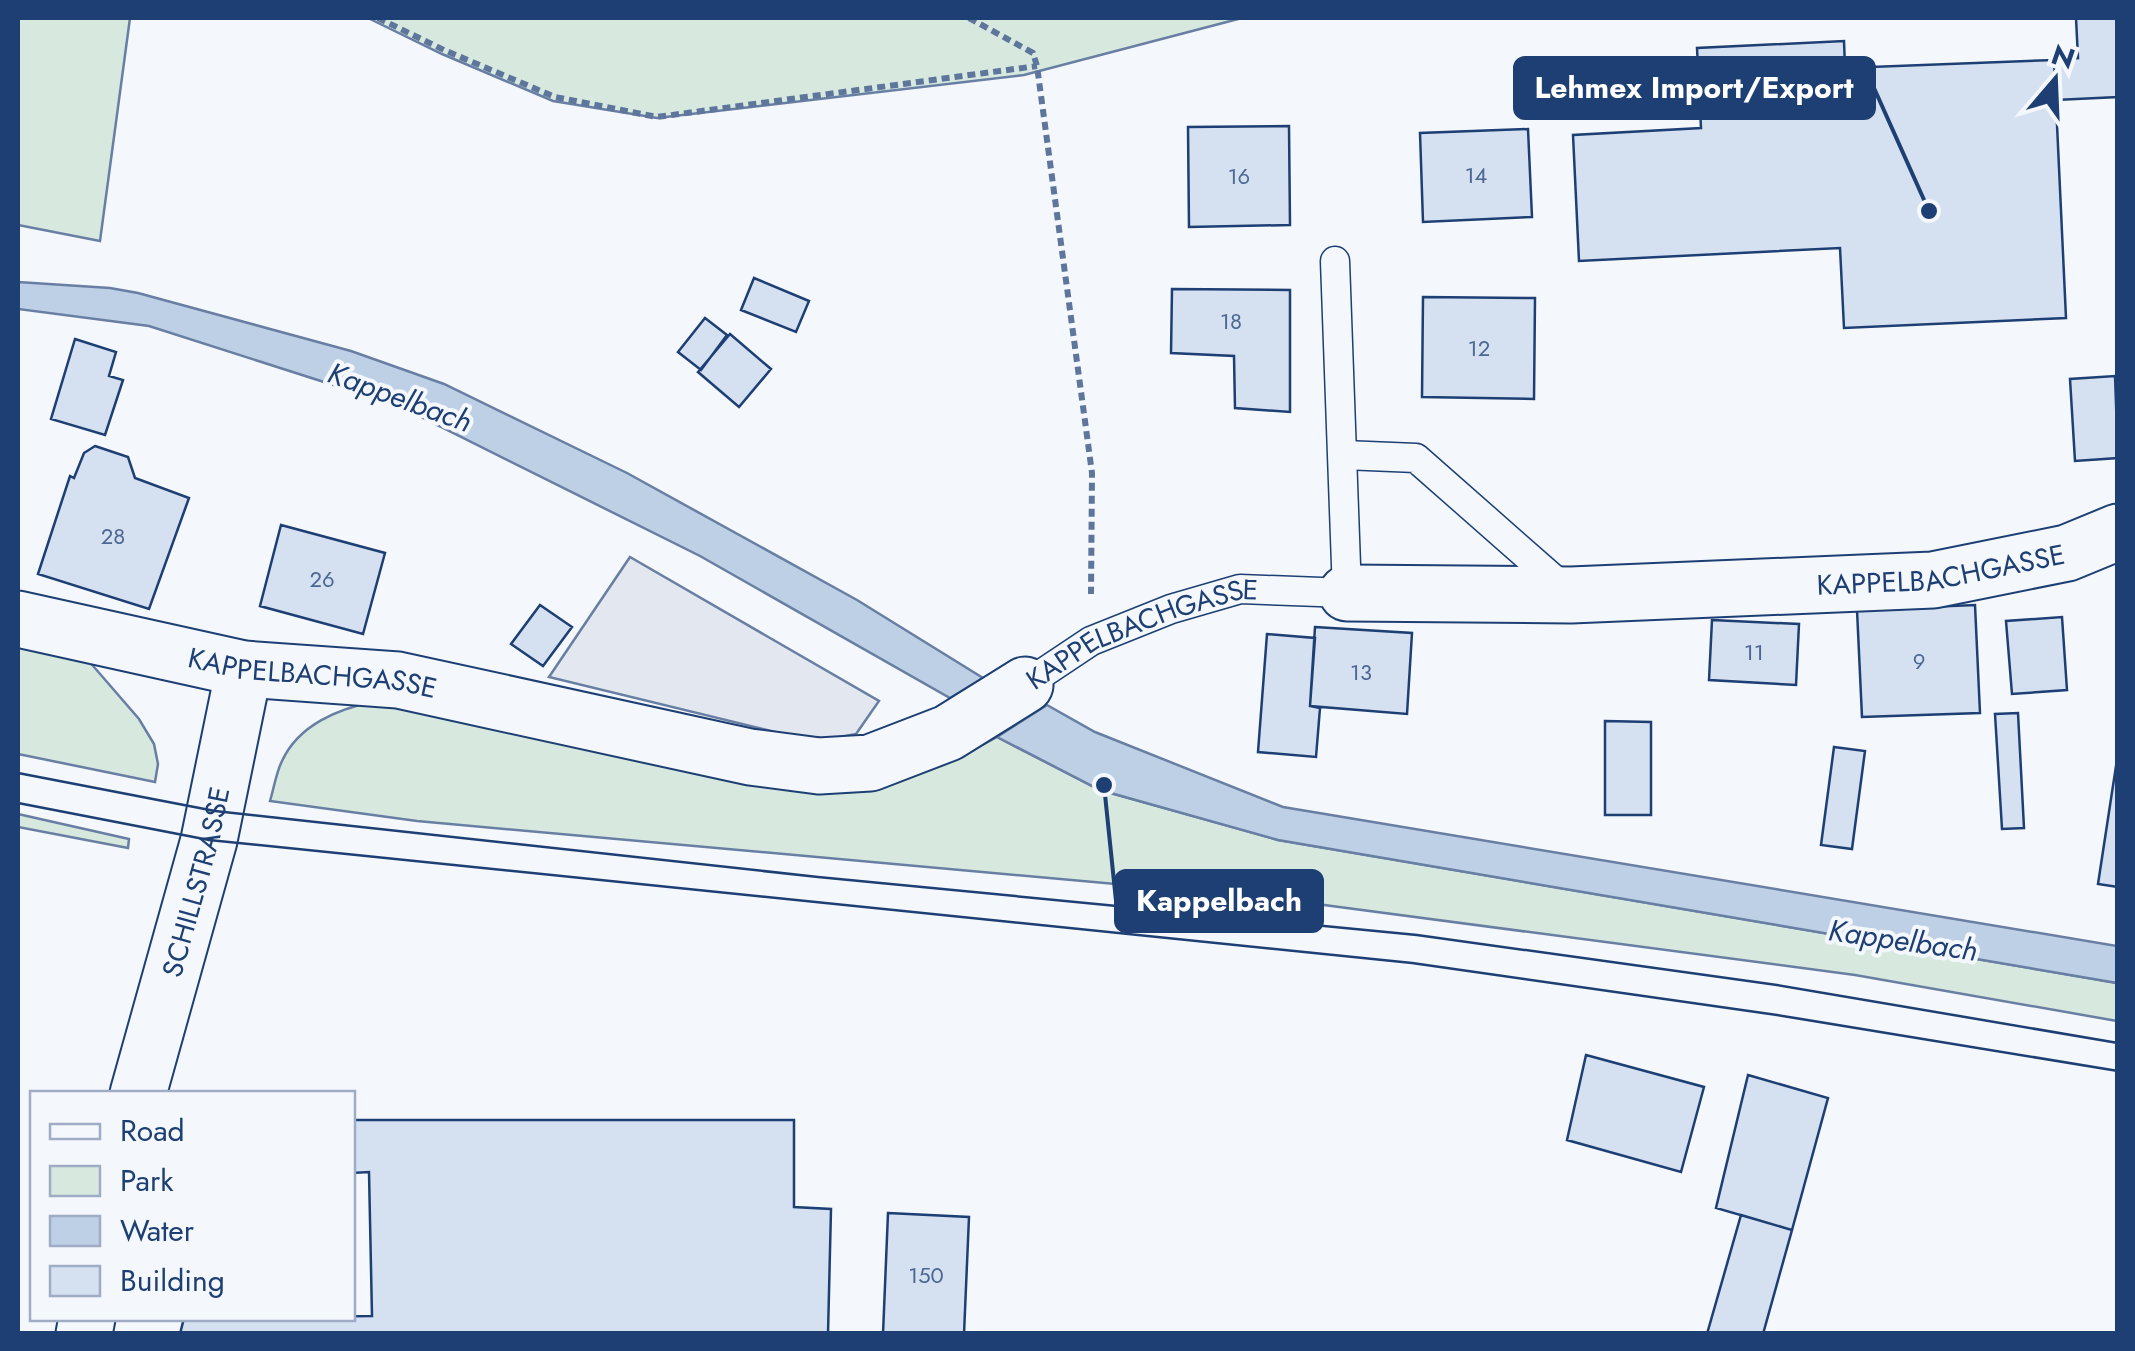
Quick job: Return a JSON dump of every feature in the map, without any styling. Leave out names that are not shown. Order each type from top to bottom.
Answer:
[{"type":"street","name":"KAPPELBACHGASSE","points":[[1347,593],[1571,594],[1933,580],[2067,553],[2118,532]]},
{"type":"street","name":"KAPPELBACHGASSE","points":[[18,618],[244,670],[398,680],[750,757],[819,766],[870,762],[948,733],[1025,685]]},
{"type":"street","name":"SCHILLSTRASSE","points":[[139,1091],[209,840],[244,670]]},
{"type":"lane","points":[[1335,261],[1347,593]]},
{"type":"lane","points":[[1344,455],[1416,458],[1571,594]]},
{"type":"lane","name":"KAPPELBACHGASSE","points":[[1025,685],[1090,642],[1171,608],[1240,589],[1347,593]]},
{"type":"path","points":[[378,18],[555,98],[657,117],[1037,66]]},
{"type":"path","points":[[968,18],[1033,53],[1037,66],[1092,473],[1090,642]]},
{"type":"green space","points":[[18,18],[130,18],[100,241],[18,225]]},
{"type":"green space","points":[[368,18],[1242,18],[1024,75],[657,118],[553,101]]},
{"type":"green space","points":[[18,639],[88,660],[139,719],[154,744],[158,764],[155,782],[18,754]]},
{"type":"green space","points":[[375,701],[971,751],[997,737],[1100,790],[1278,840],[2117,983],[2117,1021],[1855,975],[1271,898],[417,821],[270,801],[282,761],[299,737],[321,720]]},
{"type":"green space","points":[[18,814],[129,839],[128,848],[18,827]]},
{"type":"shaded area","points":[[630,557],[879,701],[856,734],[830,739],[796,737],[549,677]]},
{"type":"water","points":[[18,282],[138,293],[351,351],[444,384],[627,473],[857,600],[983,678],[950,698],[700,556],[399,406],[149,326],[18,309]]},
{"type":"water","points":[[1047,705],[1095,732],[1283,807],[2117,946],[2117,983],[1278,840],[1100,790],[997,737]]},
{"type":"building","points":[[2076,18],[2118,18],[2118,97],[2056,100],[2054,60],[2078,58]]},
{"type":"building","points":[[1844,41],[1845,68],[2054,60],[2066,318],[1844,328],[1840,248],[1579,261],[1573,135],[1701,128],[1697,48]]},
{"type":"building","points":[[1289,126],[1290,225],[1189,227],[1188,127]]},
{"type":"building","points":[[1528,129],[1532,217],[1423,222],[1420,133]]},
{"type":"building","points":[[754,278],[809,301],[796,332],[741,310]]},
{"type":"building","points":[[1172,289],[1290,290],[1290,412],[1235,408],[1234,356],[1171,353]]},
{"type":"building","points":[[1423,297],[1535,298],[1534,399],[1422,397]]},
{"type":"building","points":[[705,318],[727,335],[701,370],[678,352]]},
{"type":"building","points":[[730,334],[771,369],[739,407],[698,372]]},
{"type":"building","points":[[75,339],[116,352],[109,376],[123,380],[105,435],[51,419]]},
{"type":"building","points":[[2115,376],[2118,458],[2075,461],[2070,379]]},
{"type":"building","points":[[95,446],[128,457],[135,478],[189,498],[149,609],[38,574],[70,476],[74,478],[84,453]]},
{"type":"building","points":[[281,525],[385,553],[363,634],[260,606]]},
{"type":"building","points":[[540,605],[572,627],[543,666],[511,644]]},
{"type":"building","points":[[1975,605],[1980,713],[1862,717],[1857,610]]},
{"type":"building","points":[[2062,617],[2067,690],[2012,694],[2006,621]]},
{"type":"building","points":[[1712,620],[1799,624],[1796,685],[1709,680]]},
{"type":"building","points":[[1315,627],[1412,633],[1407,714],[1310,706]]},
{"type":"building","points":[[1267,634],[1315,638],[1310,706],[1320,708],[1316,757],[1258,752]]},
{"type":"building","points":[[2018,713],[2024,828],[2002,829],[1995,714]]},
{"type":"building","points":[[1605,721],[1651,722],[1651,815],[1605,815]]},
{"type":"building","points":[[1834,747],[1865,751],[1852,849],[1821,845]]},
{"type":"building","points":[[2118,753],[2118,887],[2098,884]]},
{"type":"building","points":[[1586,1055],[1704,1087],[1681,1172],[1567,1140]]},
{"type":"building","points":[[1748,1075],[1828,1098],[1792,1230],[1716,1208]]},
{"type":"building","points":[[355,1120],[794,1120],[794,1207],[831,1209],[828,1334],[180,1334],[183,1321],[355,1321],[355,1316],[372,1316],[369,1172],[355,1173]]},
{"type":"building","points":[[888,1213],[969,1217],[964,1334],[883,1334]]},
{"type":"building","points":[[1741,1215],[1792,1230],[1763,1334],[1707,1334]]},
{"type":"tram line","points":[[18,773],[215,811],[818,877],[1417,935],[1777,985],[2118,1043]]},
{"type":"tram line","points":[[18,803],[209,840],[1412,963],[1777,1015],[2118,1071]]},
{"type":"place","name":"Lehmex Import/Export","points":[[1929,211]]},
{"type":"place","name":"Kappelbach","points":[[1104,785]]}]
